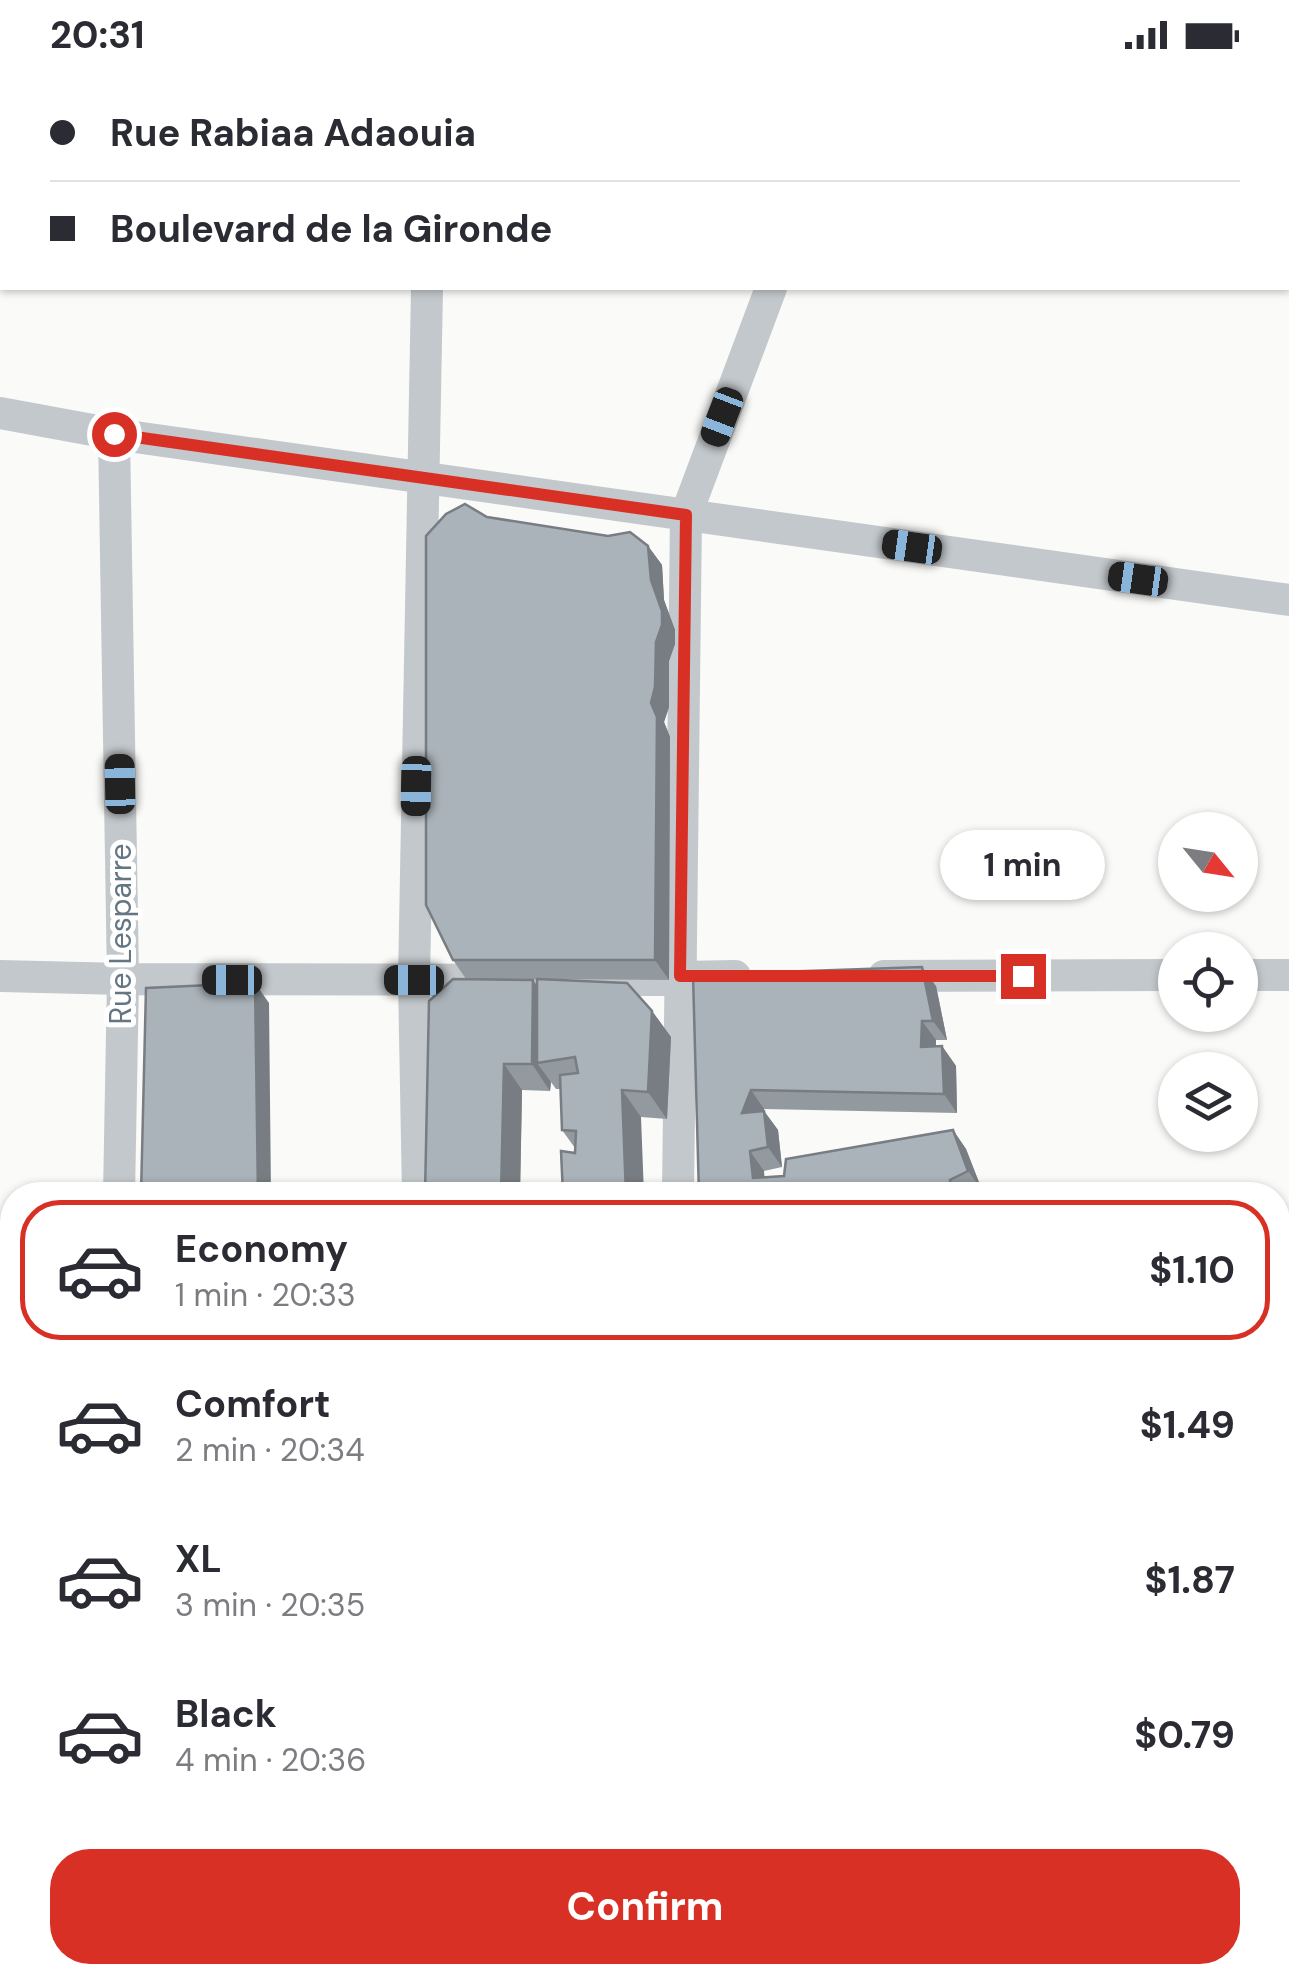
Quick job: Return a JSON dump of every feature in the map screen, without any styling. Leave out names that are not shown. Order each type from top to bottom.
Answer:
[{"type":"street","points":[[418,1182],[414,980],[426,290]]},
{"type":"street","points":[[678,1182],[686,515],[770,290]]},
{"type":"street","points":[[0,413],[114,434],[1289,600]]},
{"type":"street","name":"Rue Lesparre","points":[[114,434],[123,980],[119,1182]]},
{"type":"street","points":[[1258,975],[1289,975]]},
{"type":"street","points":[[0,976],[123,980],[669,980],[680,976],[759,976]]},
{"type":"street","points":[[858,976],[1158,976]]},
{"type":"building","points":[[465,504],[487,517],[608,536],[630,532],[648,546],[651,580],[662,611],[651,703],[657,717],[655,960],[453,960],[426,905],[426,536],[446,514]]},
{"type":"building","points":[[922,967],[933,1021],[922,1021],[921,1047],[942,1046],[944,1094],[751,1090],[742,1113],[764,1111],[768,1147],[750,1151],[753,1178],[784,1176],[786,1159],[953,1130],[968,1171],[950,1182],[699,1182],[693,975]]},
{"type":"building","points":[[453,979],[533,980],[532,1064],[504,1064],[501,1182],[425,1182],[429,1001]]},
{"type":"building","points":[[537,979],[627,983],[652,1011],[648,1092],[622,1090],[626,1182],[562,1182],[561,1151],[575,1153],[576,1131],[562,1130],[560,1075],[578,1073],[575,1057],[537,1063]]},
{"type":"building","points":[[255,983],[258,1182],[141,1182],[146,988]]},
{"type":"route","points":[[114,434],[686,515],[680,976],[1023,976]]}]
